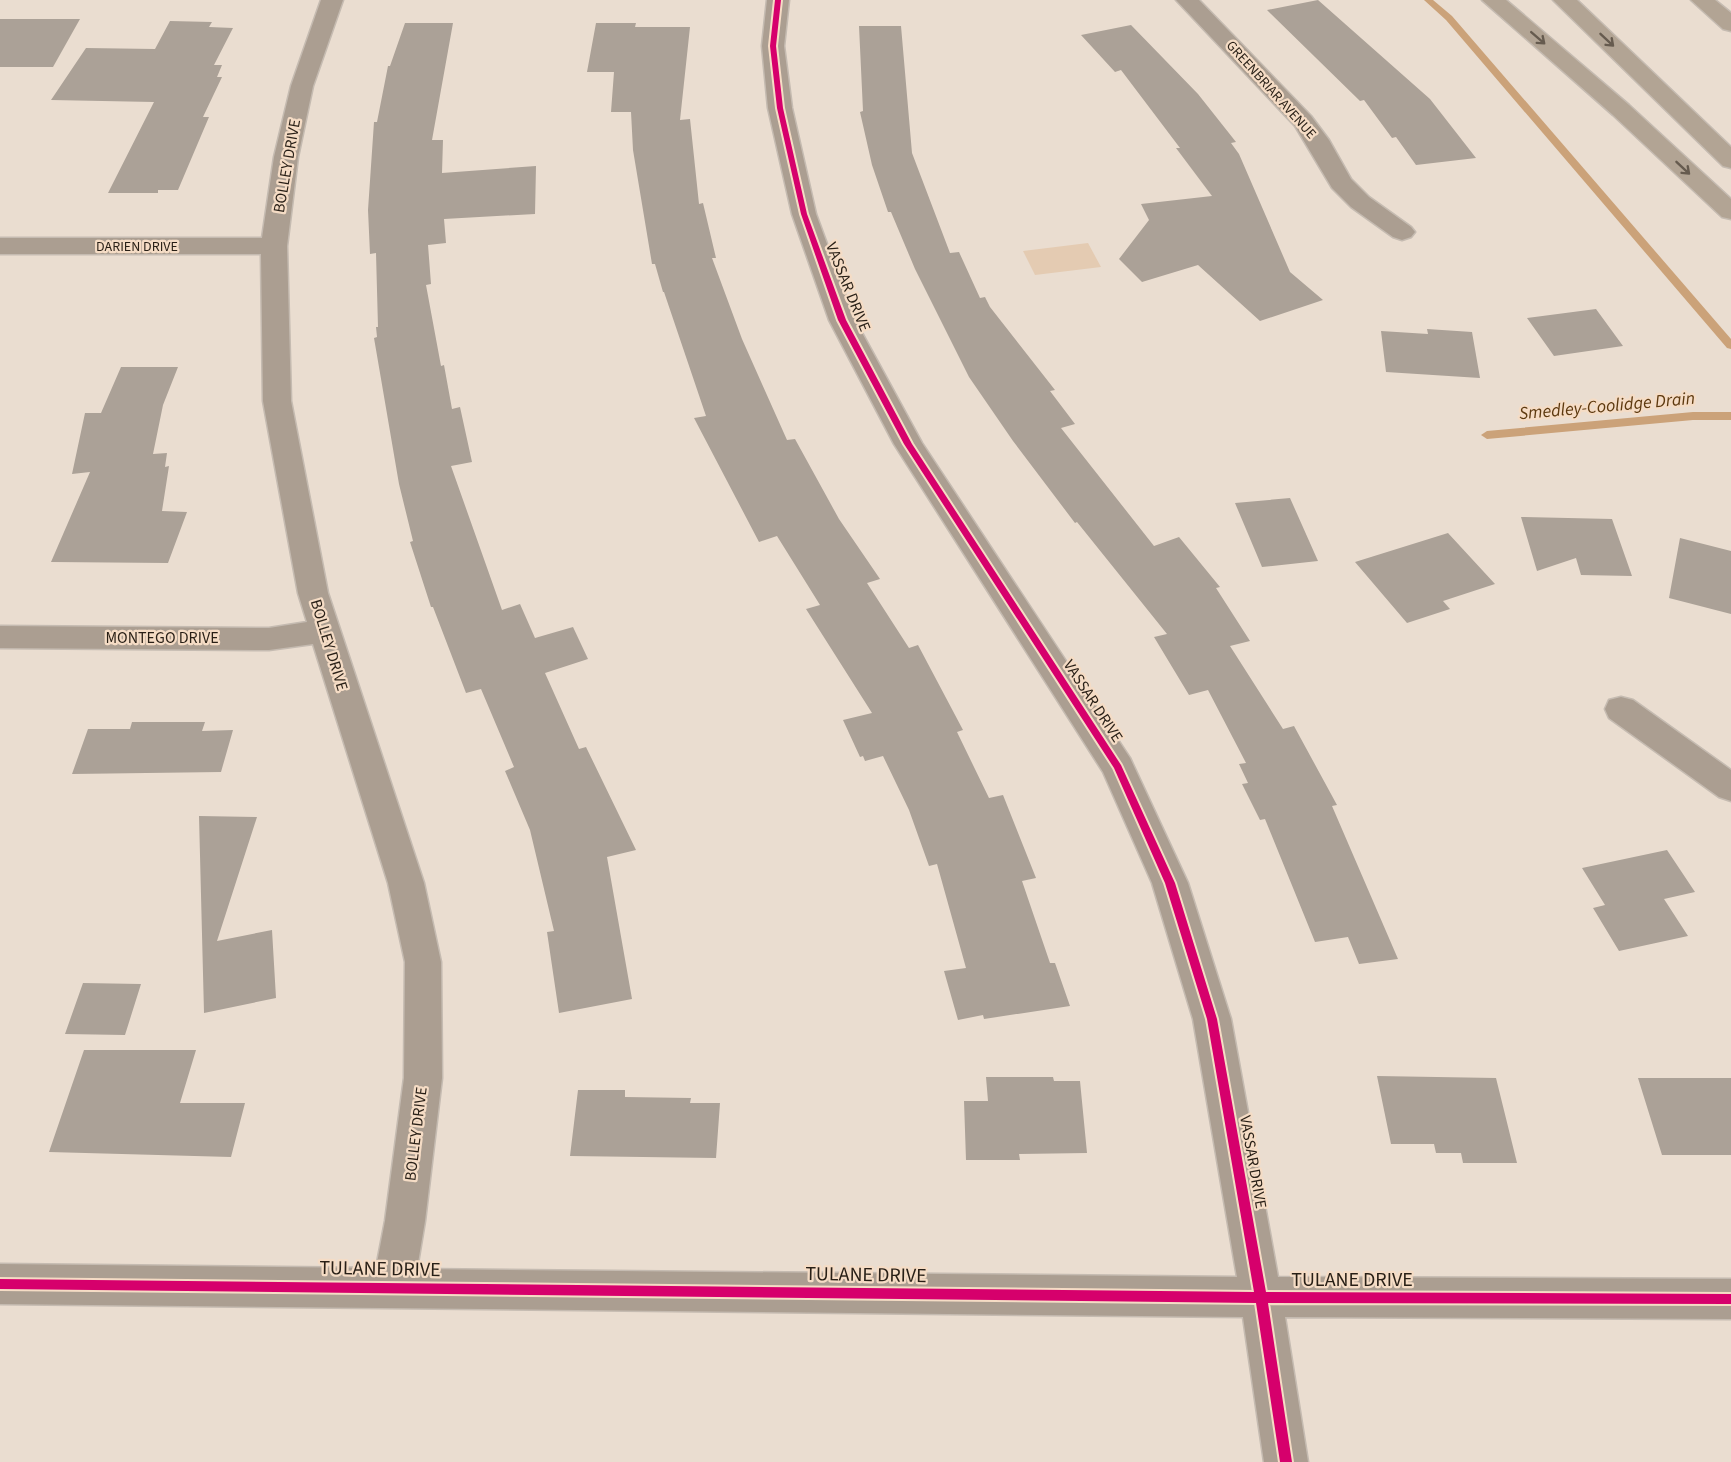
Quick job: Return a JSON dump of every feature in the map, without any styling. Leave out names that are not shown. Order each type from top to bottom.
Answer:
[{"type":"highway","points":[[1493,0],[1621,110],[1731,212]]},
{"type":"highway","points":[[1564,0],[1655,85],[1731,161]]},
{"type":"highway","points":[[1702,0],[1731,24]]},
{"type":"street","name":"BOLLEY DRIVE","points":[[332,0],[300,96],[286,157],[274,246],[277,402],[313,593],[323,631],[406,883],[423,962],[423,1078],[405,1221],[393,1287]]},
{"type":"street","name":"VASSAR DRIVE","points":[[778,0],[773,45],[780,108],[804,214],[842,320],[908,444],[1118,767],[1170,883],[1212,1019],[1261,1297],[1286,1462]]},
{"type":"street","name":"GREENBRIAR AVENUE","points":[[1187,0],[1303,121],[1317,140],[1341,183],[1360,202],[1402,232]]},
{"type":"street","name":"DARIEN DRIVE","points":[[0,246],[274,246]]},
{"type":"street","name":"MONTEGO DRIVE","points":[[0,637],[270,639],[323,631]]},
{"type":"street","points":[[1621,709],[1731,788]]},
{"type":"street","name":"TULANE DRIVE","points":[[0,1284],[1261,1297],[1731,1299]]},
{"type":"shaded area","points":[[1088,243],[1101,267],[1035,275],[1023,251]]},
{"type":"building","points":[[1318,0],[1430,99],[1476,158],[1416,165],[1396,137],[1392,138],[1364,100],[1360,101],[1267,10]]},
{"type":"building","points":[[0,19],[80,19],[53,67],[0,67]]},
{"type":"building","points":[[170,21],[212,22],[209,27],[233,28],[214,65],[222,65],[217,77],[222,77],[203,117],[209,117],[178,190],[158,190],[158,193],[108,193],[154,102],[51,100],[86,48],[155,49]]},
{"type":"building","points":[[405,23],[453,23],[432,140],[443,140],[442,173],[536,166],[535,214],[444,219],[446,243],[428,245],[431,284],[426,285],[441,366],[444,365],[452,409],[460,407],[472,462],[451,466],[502,610],[520,604],[535,638],[573,627],[588,659],[545,673],[579,749],[586,747],[636,850],[607,857],[632,999],[559,1013],[547,932],[554,931],[530,830],[505,771],[514,767],[481,689],[466,693],[433,607],[431,607],[410,542],[413,541],[399,484],[374,338],[377,337],[376,327],[378,327],[376,253],[370,254],[368,210],[374,122],[377,122],[388,66],[390,66]]},
{"type":"building","points":[[596,23],[636,23],[635,27],[690,27],[680,120],[690,119],[699,204],[703,203],[716,258],[712,258],[742,339],[787,440],[795,439],[839,519],[880,579],[867,583],[909,648],[918,645],[963,730],[957,732],[989,798],[1003,795],[1036,878],[1022,881],[1050,963],[1055,963],[1070,1006],[984,1019],[983,1015],[958,1020],[944,971],[966,968],[937,864],[929,866],[909,810],[883,756],[865,761],[863,756],[860,757],[843,720],[872,713],[806,609],[820,605],[777,536],[759,542],[694,418],[706,416],[655,264],[652,264],[633,150],[631,112],[611,112],[614,72],[587,72]]},
{"type":"building","points":[[1131,25],[1198,94],[1236,142],[1231,143],[1239,154],[1290,272],[1323,300],[1260,321],[1198,265],[1142,282],[1119,259],[1149,220],[1141,204],[1212,196],[1176,148],[1180,148],[1121,70],[1115,72],[1081,35]]},
{"type":"building","points":[[859,26],[901,26],[912,153],[950,253],[959,252],[980,298],[985,297],[990,307],[1055,390],[1050,391],[1075,424],[1061,428],[1154,546],[1179,537],[1220,587],[1216,588],[1250,641],[1230,646],[1283,729],[1294,726],[1337,805],[1332,806],[1398,959],[1359,964],[1348,937],[1315,942],[1265,819],[1260,820],[1242,784],[1248,783],[1239,764],[1246,763],[1208,690],[1189,695],[1154,637],[1167,634],[1077,522],[1075,523],[1013,441],[969,377],[915,269],[891,212],[888,212],[872,165],[860,112],[863,111]]},
{"type":"building","points":[[1596,309],[1623,346],[1554,356],[1527,318]]},
{"type":"building","points":[[1427,329],[1472,332],[1480,378],[1386,372],[1381,331],[1428,334]]},
{"type":"building","points":[[121,367],[178,367],[163,405],[153,454],[167,453],[165,467],[169,466],[162,511],[187,512],[168,563],[51,562],[90,472],[72,474],[85,413],[101,413]]},
{"type":"building","points":[[1290,498],[1318,561],[1262,567],[1235,503]]},
{"type":"building","points":[[1521,517],[1612,519],[1632,576],[1581,575],[1576,558],[1537,571]]},
{"type":"building","points":[[1448,533],[1495,584],[1443,601],[1450,609],[1407,623],[1355,562]]},
{"type":"building","points":[[1680,538],[1731,551],[1731,614],[1669,598]]},
{"type":"building","points":[[132,722],[205,722],[202,731],[233,730],[221,772],[72,774],[88,729],[130,729]]},
{"type":"building","points":[[199,816],[257,817],[217,941],[272,930],[276,998],[204,1013]]},
{"type":"building","points":[[1667,850],[1695,892],[1664,899],[1688,936],[1619,951],[1593,908],[1605,905],[1582,868]]},
{"type":"building","points":[[83,983],[141,984],[125,1035],[65,1034]]},
{"type":"building","points":[[84,1050],[196,1050],[180,1103],[245,1103],[231,1157],[49,1152]]},
{"type":"building","points":[[1377,1076],[1496,1078],[1517,1163],[1463,1163],[1461,1153],[1436,1153],[1434,1144],[1391,1144]]},
{"type":"building","points":[[986,1077],[1053,1077],[1054,1081],[1080,1081],[1087,1153],[1019,1154],[1020,1160],[966,1160],[964,1101],[988,1101]]},
{"type":"building","points":[[1638,1078],[1731,1078],[1731,1155],[1662,1155]]},
{"type":"building","points":[[578,1090],[625,1090],[625,1097],[691,1098],[690,1103],[720,1103],[716,1158],[570,1156]]},
{"type":"waterway","points":[[1428,0],[1449,18],[1731,346]]},
{"type":"waterway","name":"Smedley-Coolidge Drain","points":[[1487,435],[1693,416],[1731,416]]},
{"type":"cycle path","points":[[778,0],[773,46],[780,108],[804,214],[842,320],[908,444],[1118,767],[1170,883],[1212,1019],[1261,1297],[1286,1462]]},
{"type":"cycle path","points":[[0,1284],[1196,1297],[1731,1299]]}]
